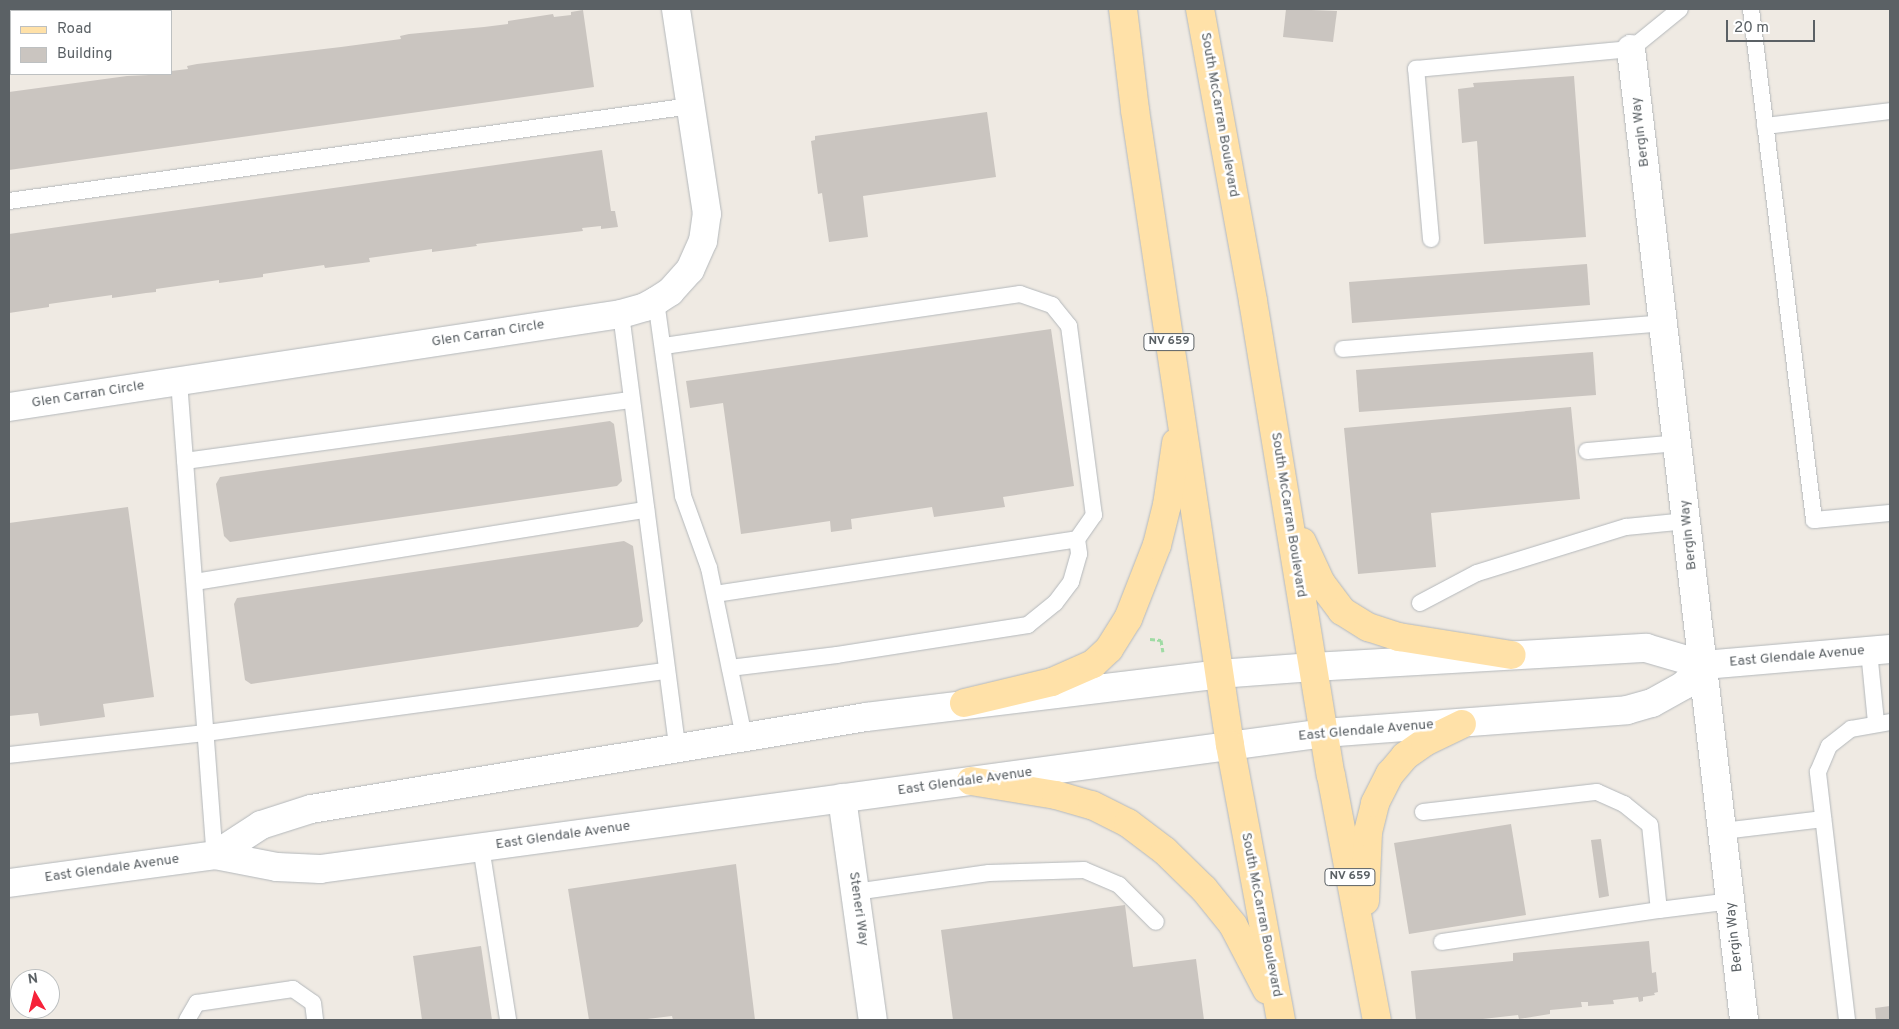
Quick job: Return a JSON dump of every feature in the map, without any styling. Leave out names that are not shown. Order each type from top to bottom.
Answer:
[{"type":"main road","name":"South McCarran Boulevard","points":[[1123,9],[1135,110],[1230,745],[1282,1020]]},
{"type":"main road","name":"South McCarran Boulevard","points":[[1200,9],[1253,302],[1324,733],[1377,1020]]},
{"type":"main road","points":[[964,704],[1052,682],[1093,664],[1109,649],[1121,633],[1142,585],[1167,505],[1180,412]]},
{"type":"main road","points":[[1284,488],[1306,553],[1321,583],[1342,611],[1368,627],[1399,637],[1512,655]]},
{"type":"main road","points":[[1363,947],[1368,832],[1375,803],[1390,774],[1405,756],[1425,742],[1462,724]]},
{"type":"main road","points":[[972,781],[1056,795],[1092,805],[1128,823],[1165,851],[1204,889],[1233,925],[1282,1020]]},
{"type":"street","name":"Glen Carran Circle","points":[[9,407],[621,314],[645,307],[656,301],[670,292],[690,270],[703,242],[707,214],[676,9]]},
{"type":"street","name":"Bergin Way","points":[[1631,49],[1744,1020]]},
{"type":"street","name":"East Glendale Avenue","points":[[215,855],[262,826],[311,809],[744,737],[964,704],[1219,674],[1512,655],[1646,648],[1704,665],[1880,650]]},
{"type":"street","name":"East Glendale Avenue","points":[[9,883],[215,855],[276,867],[320,869],[1324,733],[1628,710],[1652,703],[1684,685],[1704,665]]},
{"type":"street","name":"Steneri Way","points":[[842,798],[873,1020]]},
{"type":"lane","points":[[1432,239],[1416,68],[1631,49],[1682,9]]},
{"type":"lane","points":[[1751,9],[1814,520],[1890,513]]},
{"type":"lane","points":[[9,201],[691,106]]},
{"type":"lane","points":[[1765,126],[1890,112]]},
{"type":"lane","points":[[664,346],[1020,294],[1052,304],[1069,326],[1094,515],[1077,539],[1079,554],[1071,582],[1055,603],[1028,625],[838,655],[730,668]]},
{"type":"lane","points":[[656,301],[664,346],[683,496],[709,568],[744,737]]},
{"type":"lane","points":[[621,314],[677,748]]},
{"type":"lane","points":[[1343,349],[1664,323]]},
{"type":"lane","points":[[179,381],[215,855]]},
{"type":"lane","points":[[185,460],[632,400]]},
{"type":"lane","points":[[1587,451],[1678,443]]},
{"type":"lane","points":[[195,582],[646,510]]},
{"type":"lane","points":[[1420,603],[1477,573],[1626,527],[1687,520]]},
{"type":"lane","points":[[715,594],[1077,539]]},
{"type":"lane","points":[[1847,1020],[1818,772],[1829,746],[1851,728],[1883,723],[1880,650]]},
{"type":"lane","points":[[9,755],[206,733],[666,671]]},
{"type":"lane","points":[[1423,812],[1597,792],[1624,804],[1650,825],[1659,910]]},
{"type":"lane","points":[[1723,831],[1824,819]]},
{"type":"lane","points":[[481,847],[508,1020]]},
{"type":"lane","points":[[855,892],[989,873],[1084,870],[1119,885],[1156,922]]},
{"type":"lane","points":[[1442,942],[1731,901]]},
{"type":"lane","points":[[187,1020],[197,1003],[293,988],[313,1003],[315,1020]]},
{"type":"path","points":[[1147,639],[1161,640],[1163,653]]},
{"type":"building","points":[[1286,9],[1337,11],[1333,42],[1283,37]]},
{"type":"building","points":[[583,10],[594,87],[9,170],[9,92],[127,76],[172,75],[172,71],[188,69],[187,66],[197,64],[401,39],[400,36],[409,34],[508,24],[508,21],[553,14],[554,17],[571,15],[571,12]]},
{"type":"building","points":[[1574,76],[1586,237],[1484,244],[1477,141],[1462,143],[1458,89],[1474,87],[1473,83]]},
{"type":"building","points":[[987,112],[996,177],[863,196],[868,237],[829,242],[822,193],[818,194],[811,141],[815,140],[815,136]]},
{"type":"building","points":[[602,150],[611,211],[615,211],[618,227],[601,229],[601,226],[582,228],[583,231],[476,244],[477,246],[432,252],[432,249],[369,258],[370,262],[325,268],[324,265],[263,274],[263,277],[219,283],[219,280],[156,289],[156,292],[112,298],[112,295],[49,304],[49,307],[9,313],[9,234]]},
{"type":"building","points":[[1587,264],[1590,305],[1352,323],[1349,282]]},
{"type":"building","points":[[1051,329],[1074,486],[1003,497],[1005,507],[934,517],[932,507],[851,519],[852,529],[831,532],[830,521],[741,534],[723,403],[690,408],[686,381]]},
{"type":"building","points":[[1593,352],[1596,395],[1359,412],[1356,370]]},
{"type":"building","points":[[1571,407],[1580,499],[1431,513],[1436,567],[1358,574],[1344,428]]},
{"type":"building","points":[[610,421],[614,424],[622,481],[617,486],[230,542],[224,536],[216,484],[220,477]]},
{"type":"building","points":[[128,507],[154,697],[103,704],[105,717],[40,726],[38,713],[9,716],[9,523]]},
{"type":"building","points":[[624,541],[633,546],[643,621],[638,627],[251,684],[245,680],[234,604],[237,598]]},
{"type":"building","points":[[1511,824],[1526,915],[1409,934],[1394,843]]},
{"type":"building","points":[[1601,839],[1609,896],[1599,898],[1591,840]]},
{"type":"building","points":[[736,864],[755,1020],[673,1020],[672,1016],[639,1020],[589,1020],[568,889]]},
{"type":"building","points":[[1125,905],[1133,967],[1196,959],[1204,1020],[953,1020],[941,930]]},
{"type":"building","points":[[1649,941],[1652,973],[1656,972],[1658,992],[1654,993],[1655,995],[1643,997],[1643,1001],[1639,1002],[1638,997],[1613,1000],[1614,1004],[1588,1006],[1588,1002],[1581,1002],[1582,1007],[1550,1010],[1550,1014],[1519,1019],[1518,1015],[1474,1020],[1416,1020],[1411,971],[1513,961],[1513,953]]},
{"type":"building","points":[[481,946],[492,1020],[422,1020],[413,956]]},
{"type":"building","points":[[1890,1006],[1890,1020],[1876,1020],[1875,1008]]}]
